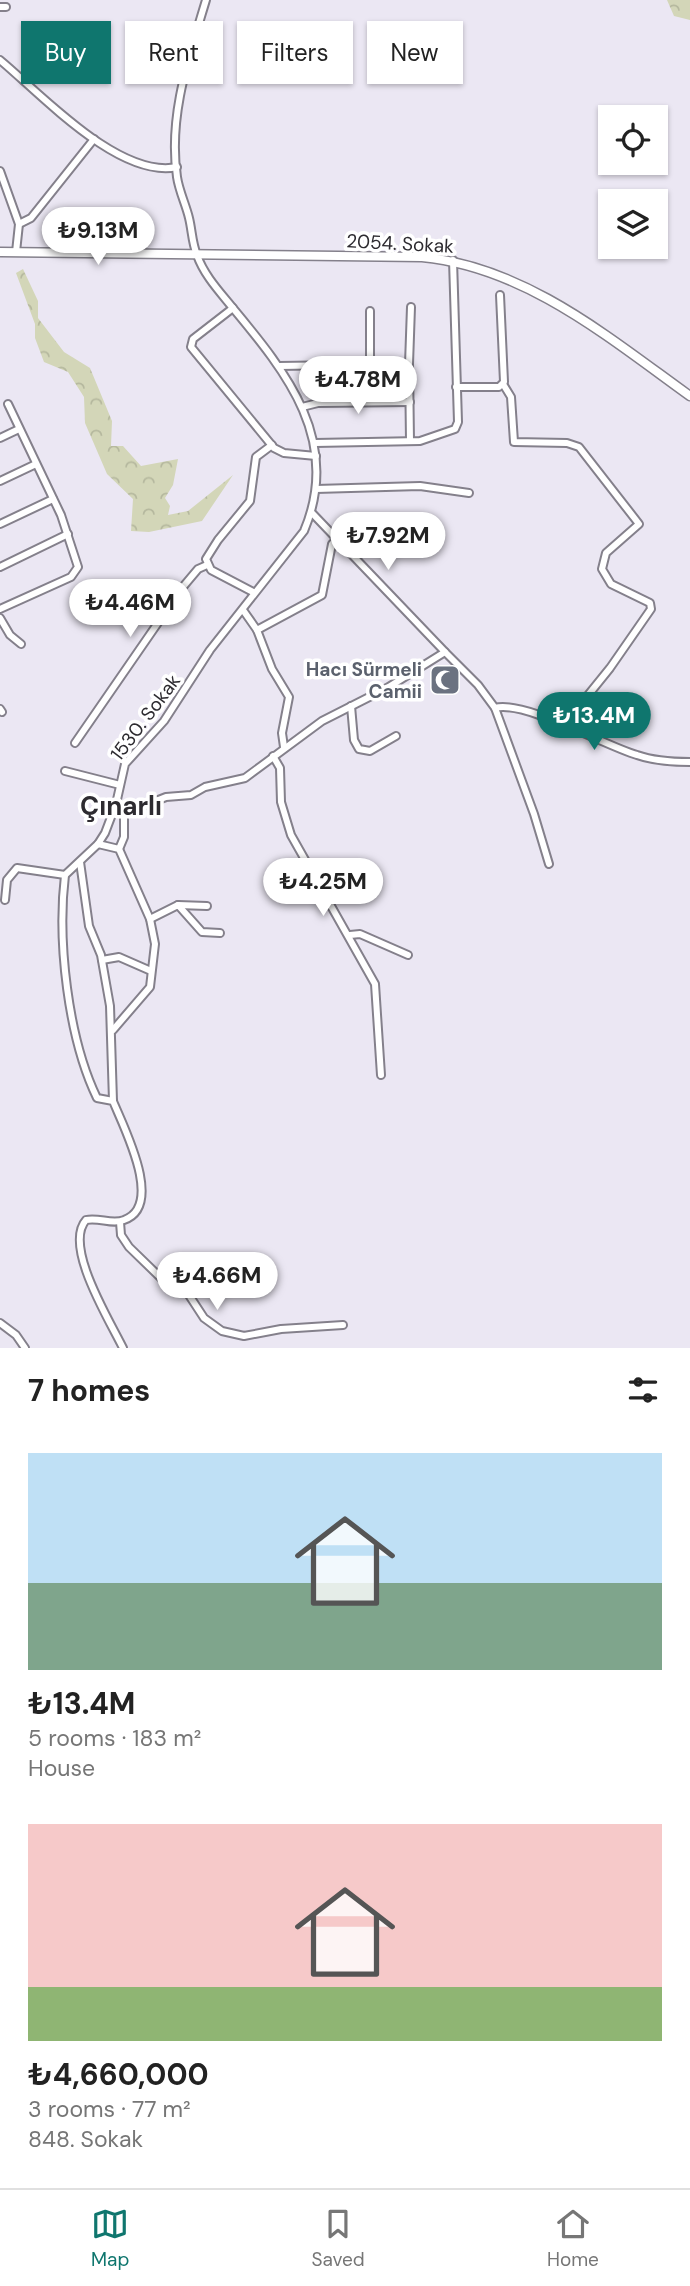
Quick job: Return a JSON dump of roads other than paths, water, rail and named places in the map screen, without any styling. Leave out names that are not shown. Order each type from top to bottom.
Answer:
[{"type":"main road","name":"2054. Sokak","points":[[0,252],[453,260],[503,275],[580,318],[690,397]]},
{"type":"street","name":"1530. Sokak","points":[[65,875],[97,844],[114,809],[125,764],[164,721],[210,650],[243,610],[253,592],[304,531],[312,513],[316,489],[316,443],[302,407],[279,366],[205,272],[196,254],[177,167],[180,94],[206,0]]},
{"type":"street","points":[[0,60],[94,139],[145,165],[163,170],[177,167]]},
{"type":"street","points":[[19,224],[31,218],[94,139]]},
{"type":"street","points":[[0,171],[19,224],[16,252]]},
{"type":"street","points":[[316,443],[432,439],[455,429],[453,260]]},
{"type":"street","points":[[500,295],[503,384],[511,397],[514,442],[563,443],[579,447],[639,524],[608,550],[602,569],[611,584],[648,602],[652,609],[610,668],[564,725]]},
{"type":"street","points":[[410,441],[411,307]]},
{"type":"street","points":[[233,308],[193,338],[191,347],[272,445],[284,453],[316,456]]},
{"type":"street","points":[[370,311],[370,362]]},
{"type":"street","points":[[279,366],[409,363]]},
{"type":"street","points":[[456,387],[499,387],[503,384]]},
{"type":"street","points":[[302,407],[318,403],[410,402]]},
{"type":"street","points":[[0,609],[75,574],[78,565],[53,499],[8,404]]},
{"type":"street","points":[[0,438],[19,429]]},
{"type":"street","points":[[207,565],[209,551],[250,501],[256,457],[272,445]]},
{"type":"street","points":[[0,481],[36,464]]},
{"type":"street","points":[[316,489],[420,486],[469,494]]},
{"type":"street","points":[[0,524],[53,499]]},
{"type":"street","points":[[312,513],[478,685],[495,708],[530,802],[549,864]]},
{"type":"street","points":[[0,567],[68,534]]},
{"type":"street","points":[[257,630],[288,616],[324,593],[332,544],[338,538]]},
{"type":"street","points":[[207,565],[253,592]]},
{"type":"street","points":[[75,743],[182,588],[198,569],[207,565]]},
{"type":"street","points":[[243,610],[257,630],[272,669],[289,697],[282,733],[284,747]]},
{"type":"street","points":[[0,618],[10,635],[21,644]]},
{"type":"street","points":[[114,809],[124,810],[244,778],[322,721],[444,652]]},
{"type":"street","points":[[351,706],[354,740],[359,749],[370,751],[396,736]]},
{"type":"street","points":[[495,708],[508,707],[564,725],[638,756],[690,762]]},
{"type":"street","points":[[273,756],[280,768],[282,809],[291,835],[308,869],[350,935],[376,989],[381,1075]]},
{"type":"street","points":[[65,771],[120,785]]},
{"type":"street","points":[[112,1031],[150,987],[156,934],[119,849],[124,833],[124,810]]},
{"type":"street","points":[[97,844],[119,849]]},
{"type":"street","points":[[80,862],[83,868],[89,926],[102,960],[112,1031],[113,1101],[138,1162],[142,1192],[136,1212],[120,1222],[86,1220],[80,1232],[80,1247],[85,1269],[123,1348]]},
{"type":"street","points":[[5,900],[7,880],[17,868],[65,875],[63,936],[76,1040],[86,1076],[97,1098],[113,1101]]},
{"type":"street","points":[[150,919],[178,905],[207,906]]},
{"type":"street","points":[[178,905],[202,932],[219,933]]},
{"type":"street","points":[[350,935],[360,934],[408,955]]},
{"type":"street","points":[[102,960],[119,957],[150,971]]},
{"type":"street","points":[[120,1222],[121,1235],[129,1247],[164,1280],[187,1292],[204,1318],[222,1331],[244,1336],[281,1329],[343,1325]]},
{"type":"street","points":[[0,1323],[16,1335],[26,1348]]},
{"type":"place","name":"Hacı Sürmeli Camii","points":[[445,680]]},
{"type":"district","name":"Çınarlı","points":[[121,806]]}]
